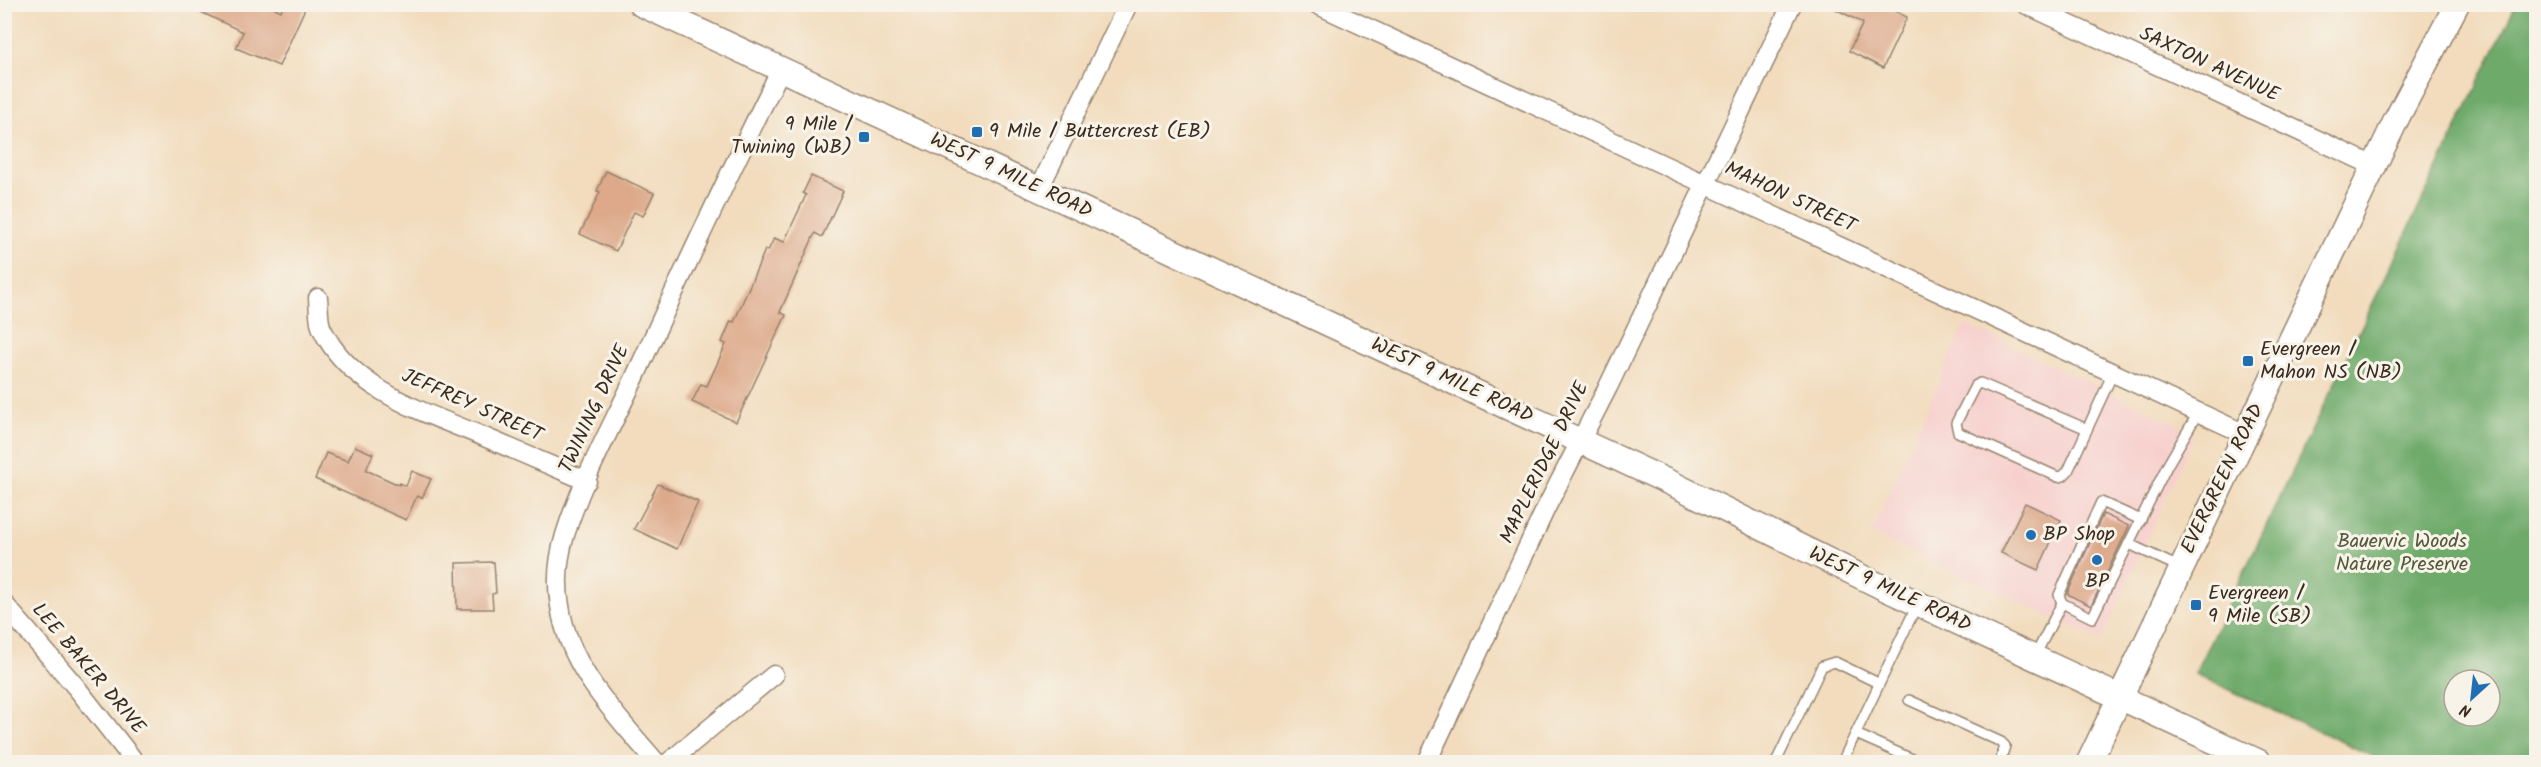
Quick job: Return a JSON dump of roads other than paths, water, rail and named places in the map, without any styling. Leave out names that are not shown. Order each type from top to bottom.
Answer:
[{"type":"main road","name":"WEST 9 MILE ROAD","points":[[641,4],[1581,442],[2034,658],[2259,762]]},
{"type":"main road","name":"EVERGREEN ROAD","points":[[2089,762],[2374,166],[2457,4]]},
{"type":"street","points":[[1039,189],[1128,4]]},
{"type":"street","name":"MAHON STREET","points":[[1316,4],[2245,434]]},
{"type":"street","name":"MAPLERIDGE DRIVE","points":[[1427,762],[1546,508],[1581,442],[1792,4]]},
{"type":"street","name":"SAXTON AVENUE","points":[[2025,4],[2374,166]]},
{"type":"street","name":"TWINING DRIVE","points":[[656,762],[588,678],[573,652],[563,622],[558,587],[561,553],[565,535],[587,481],[702,231],[780,69]]},
{"type":"street","name":"JEFFREY STREET","points":[[318,298],[321,327],[328,340],[341,357],[372,383],[417,409],[587,481]]},
{"type":"street","name":"LEE BAKER DRIVE","points":[[4,604],[68,678],[135,762]]},
{"type":"street","points":[[669,762],[774,675]]},
{"type":"lane","points":[[2087,429],[1980,383],[1975,386],[1956,423],[1958,432],[2058,477],[2063,476],[2068,471],[2113,374]]},
{"type":"lane","points":[[2141,520],[2101,502],[2059,595],[2062,603],[2092,618],[2141,520],[2167,466],[2198,412]]},
{"type":"lane","points":[[2129,544],[2181,568]]},
{"type":"lane","points":[[1842,762],[1918,603]]},
{"type":"lane","points":[[2034,658],[2062,603]]},
{"type":"lane","points":[[1776,762],[1822,666],[1835,662],[1878,683]]},
{"type":"lane","points":[[1909,700],[2001,742],[2005,746],[2005,751],[2000,762]]},
{"type":"lane","points":[[1856,734],[1919,762]]},
{"type":"place","name":"9 Mile / Buttercrest (EB)","points":[[977,132]]},
{"type":"place","name":"9 Mile / Twining (WB)","points":[[864,137]]},
{"type":"place","name":"Evergreen / Mahon NS (NB)","points":[[2248,361]]},
{"type":"place","name":"BP Shop","points":[[2031,535]]},
{"type":"place","name":"BP","points":[[2097,560]]},
{"type":"place","name":"Evergreen / 9 Mile (SB)","points":[[2196,605]]},
{"type":"park label","name":"Bauervic Woods Nature Preserve","points":[[2402,554]]}]
